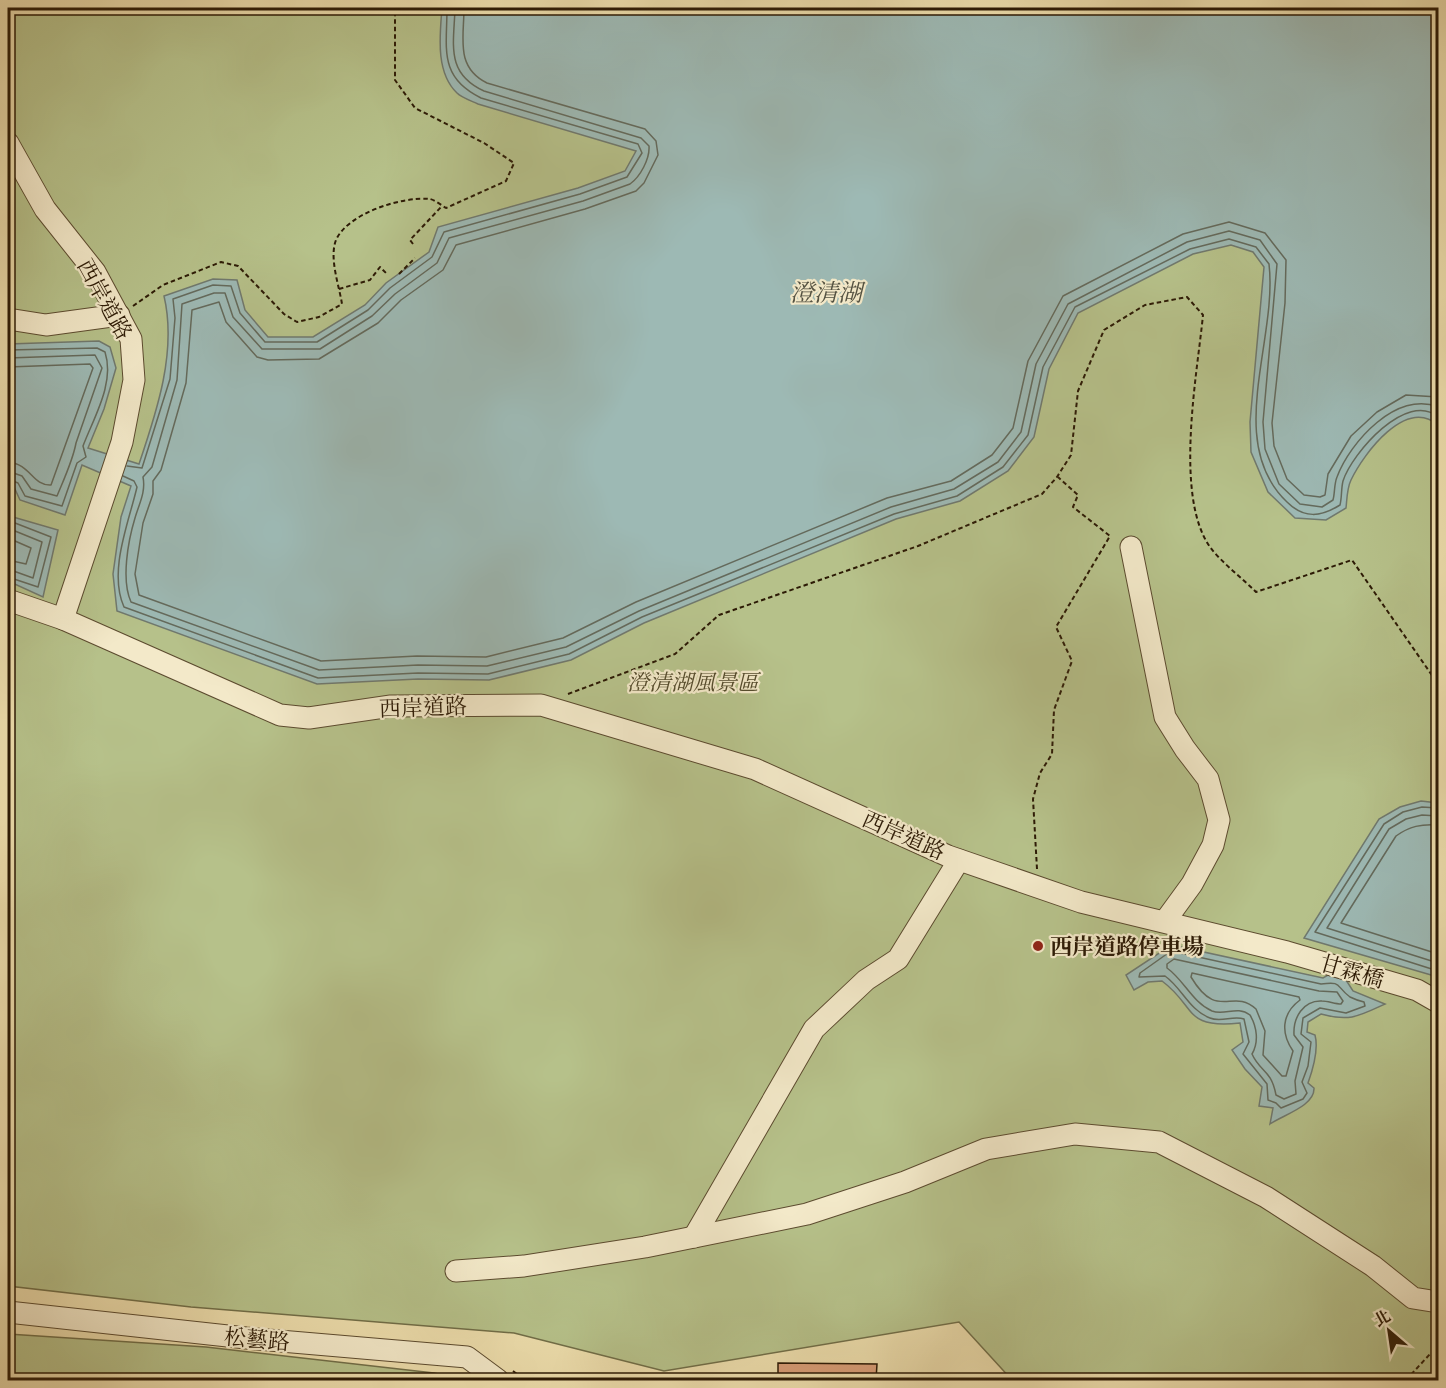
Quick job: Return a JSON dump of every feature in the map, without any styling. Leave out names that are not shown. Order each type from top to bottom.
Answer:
[{"type":"street","name":"西岸道路","points":[[8,143],[45,209],[95,272],[131,339],[134,380],[122,442],[63,620],[280,715],[309,718],[391,706],[541,705],[755,769],[959,860],[1081,902],[1287,952]]},
{"type":"street","points":[[8,319],[46,326],[119,315]]},
{"type":"street","points":[[1131,547],[1165,717],[1185,749],[1208,779],[1219,820],[1212,845],[1192,885],[1165,921]]},
{"type":"street","points":[[8,600],[63,620]]},
{"type":"street","points":[[694,1237],[814,1029],[866,980],[898,959],[959,860]]},
{"type":"street","name":"甘霖橋","points":[[1287,952],[1417,990],[1438,1002]]},
{"type":"street","points":[[456,1271],[524,1266],[694,1237],[807,1214],[905,1182],[986,1149],[1075,1134],[1159,1142],[1266,1197],[1373,1266],[1413,1298],[1438,1302]]},
{"type":"street","name":"松藝路","points":[[8,1312],[246,1338],[467,1357],[498,1380]]},
{"type":"path","points":[[119,315],[163,285],[221,262],[238,266],[261,287],[284,314],[297,322],[319,317],[342,304],[334,258],[337,239],[362,214],[404,199],[432,199],[446,208],[506,181],[514,163],[484,143],[415,108],[395,80],[395,8]]},
{"type":"path","points":[[412,244],[410,240],[442,206]]},
{"type":"path","points":[[399,274],[415,258]]},
{"type":"path","points":[[339,289],[370,280],[380,267],[386,273]]},
{"type":"path","points":[[559,698],[675,654],[719,615],[918,546],[1042,494],[1058,477],[1071,455],[1078,391],[1104,330],[1145,305],[1187,297],[1203,315],[1190,462],[1192,502],[1210,546],[1257,592],[1352,560],[1438,684]]},
{"type":"path","points":[[1038,887],[1033,799],[1040,773],[1052,754],[1054,710],[1072,661],[1056,627],[1110,536],[1072,507],[1078,495],[1058,477]]},
{"type":"path","points":[[1406,1380],[1431,1353],[1438,1350]]},
{"type":"green space","name":"澄清湖風景區","points":[[8,8],[1438,8],[1438,1380],[1012,1380],[959,1322],[664,1371],[514,1333],[191,1307],[8,1286]]},
{"type":"green space","points":[[8,1334],[206,1347],[434,1373],[467,1380],[8,1380]]},
{"type":"water","name":"澄清湖","points":[[442,8],[1438,8],[1438,425],[1426,418],[1413,418],[1400,423],[1376,443],[1357,469],[1349,486],[1346,508],[1326,520],[1295,518],[1268,492],[1251,452],[1250,422],[1264,267],[1253,252],[1231,245],[1193,254],[1078,313],[1049,369],[1034,437],[1008,471],[960,501],[896,519],[644,623],[571,660],[489,680],[418,679],[317,684],[117,611],[113,574],[121,517],[131,486],[82,465],[65,515],[20,500],[14,487],[8,484],[8,344],[99,341],[110,347],[116,368],[104,409],[88,448],[139,464],[158,402],[167,359],[167,317],[164,296],[213,279],[237,280],[245,310],[268,337],[313,337],[365,305],[386,283],[429,252],[438,227],[578,188],[625,171],[636,151],[478,104],[459,95],[445,75],[442,64],[440,41]]},
{"type":"water","points":[[13,517],[58,530],[43,597],[8,581],[8,520]]},
{"type":"water","points":[[1421,801],[1438,803],[1438,977],[1304,938],[1379,819],[1400,807]]},
{"type":"water","points":[[1167,944],[1323,978],[1328,975],[1346,980],[1353,991],[1385,1004],[1354,1017],[1321,1014],[1308,1022],[1307,1032],[1315,1035],[1316,1041],[1315,1059],[1308,1083],[1314,1088],[1313,1094],[1304,1105],[1270,1124],[1273,1108],[1259,1106],[1262,1087],[1245,1069],[1232,1050],[1243,1042],[1240,1023],[1209,1023],[1200,1019],[1162,981],[1148,982],[1134,990],[1126,975],[1161,952]]},
{"type":"building","points":[[778,1363],[877,1364],[876,1380],[778,1380]]},
{"type":"place","name":"西岸道路停車場","points":[[1038,946]]}]
